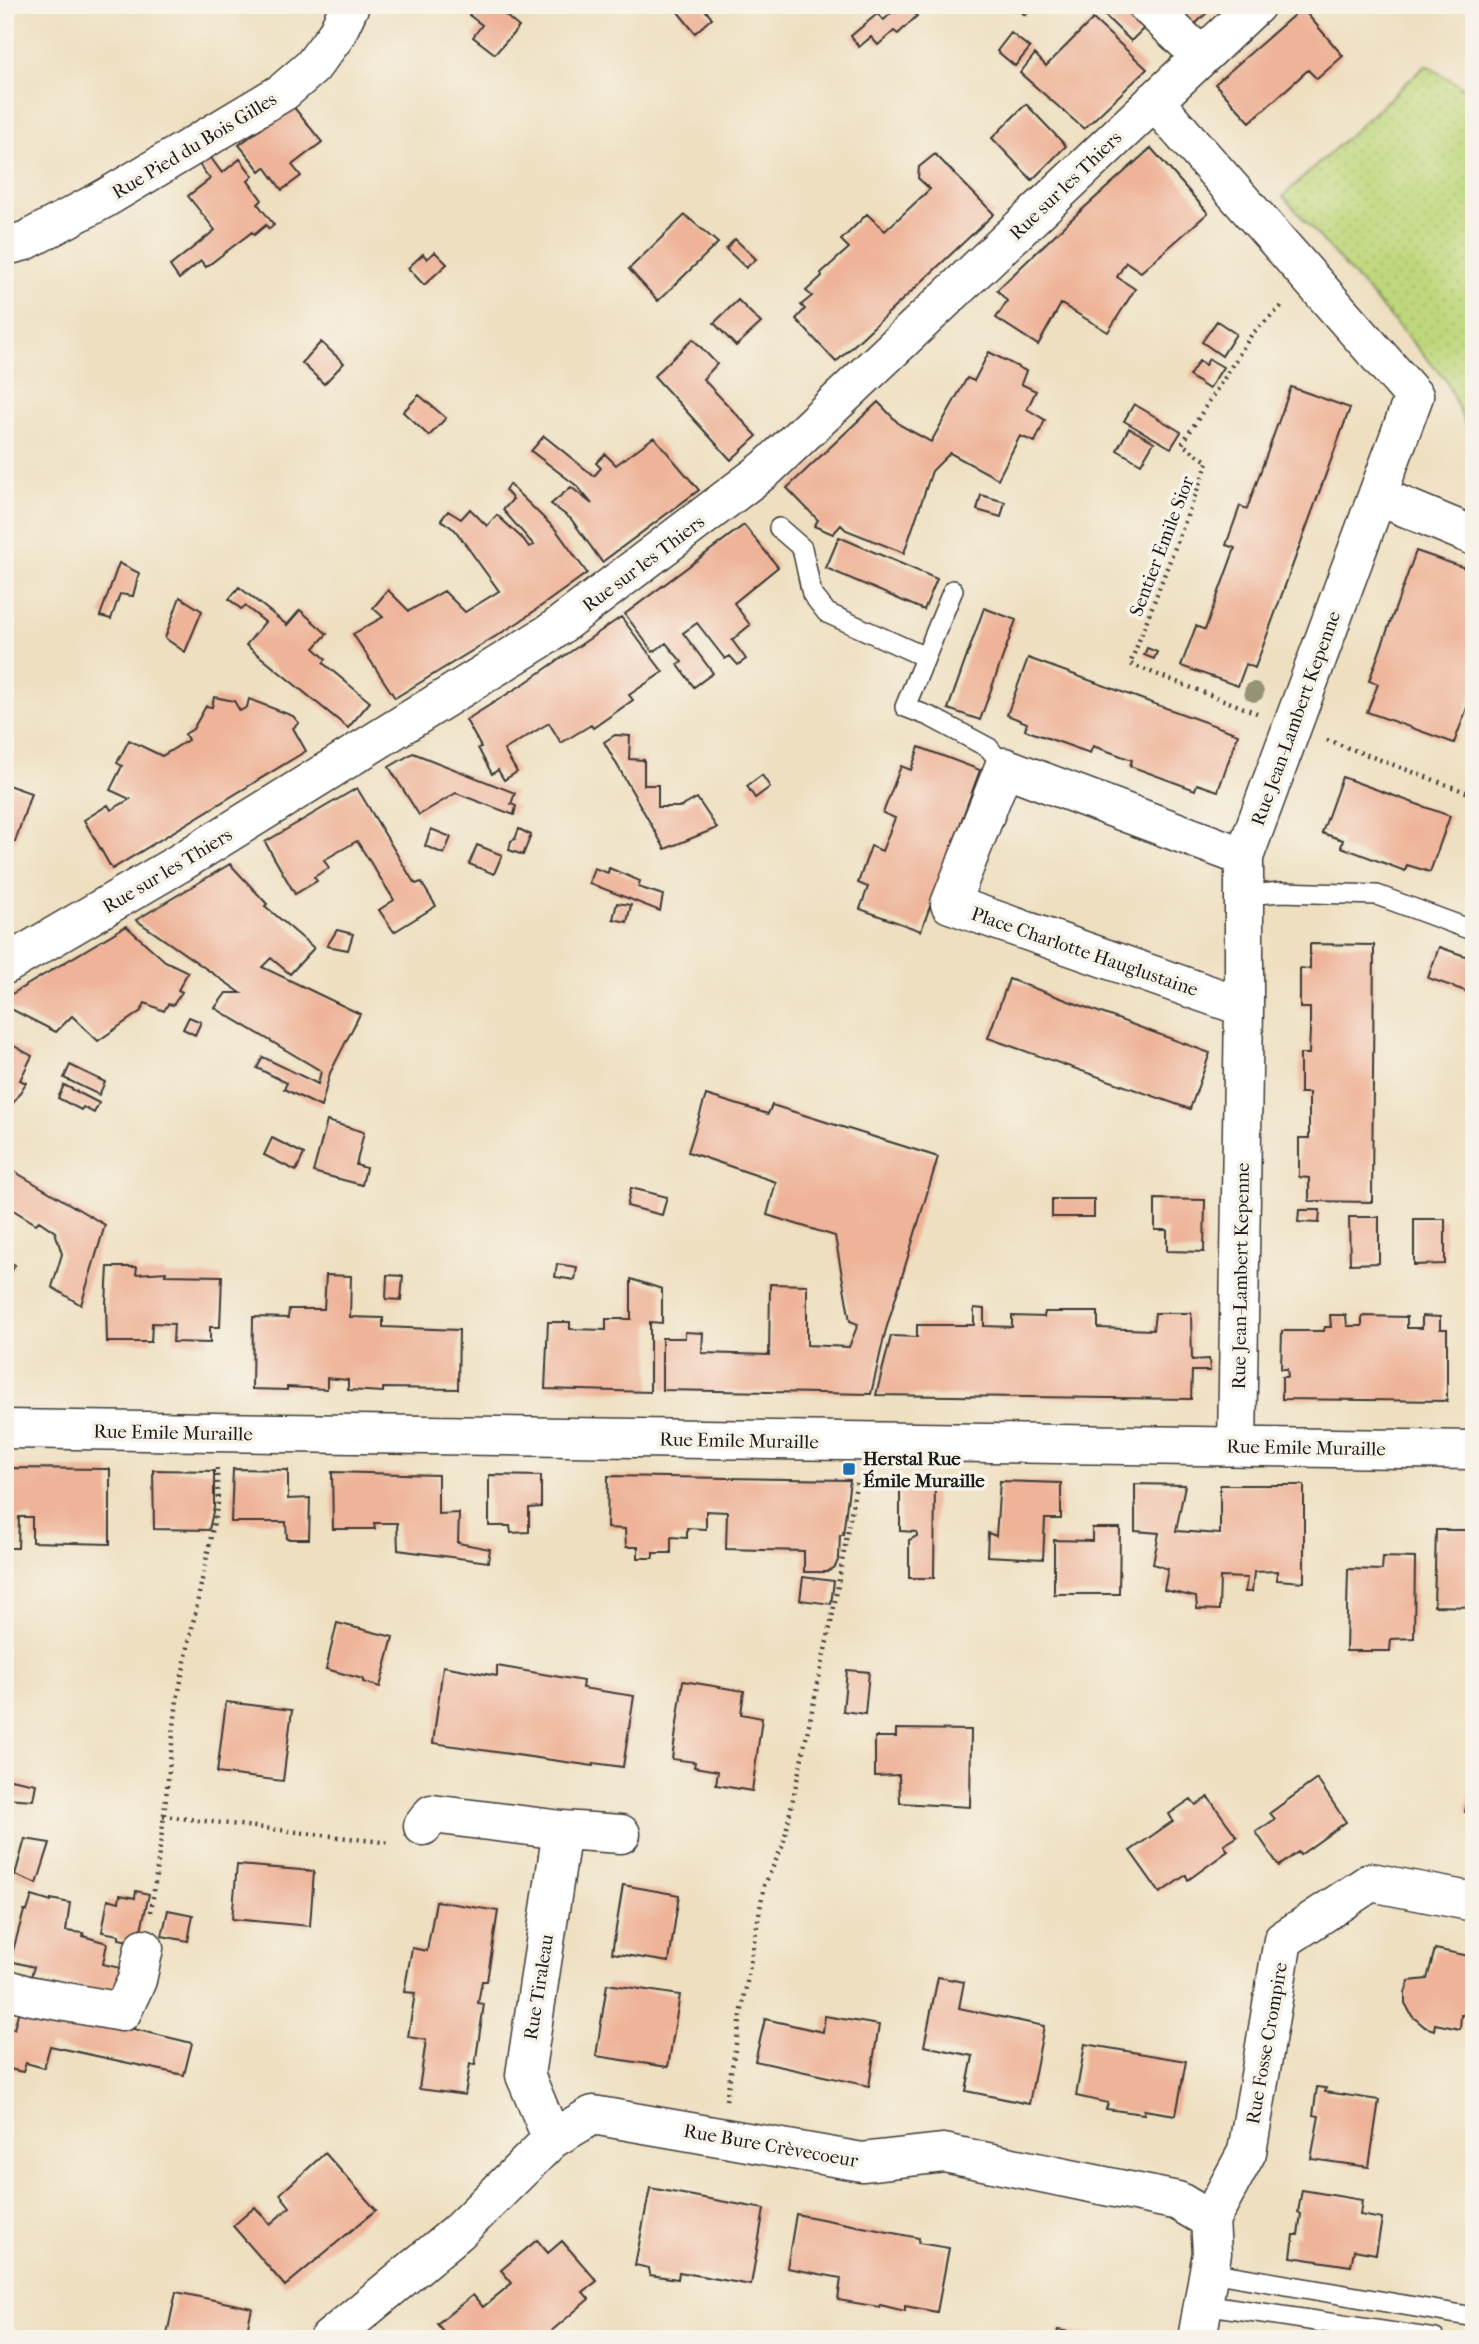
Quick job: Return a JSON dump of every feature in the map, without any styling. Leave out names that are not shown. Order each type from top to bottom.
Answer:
[{"type":"street","name":"Rue Pied du Bois Gilles","points":[[5,247],[25,241],[104,199],[283,92],[312,67],[336,35],[350,5]]},
{"type":"street","points":[[1147,5],[1202,56]]},
{"type":"street","name":"Rue sur les Thiers","points":[[5,965],[178,864],[561,625],[767,468],[1256,5]]},
{"type":"street","name":"Rue Jean-Lambert Kepenne","points":[[1154,101],[1415,396],[1244,857],[1237,1446]]},
{"type":"street","points":[[1378,496],[1474,536]]},
{"type":"street","points":[[1004,767],[1244,857]]},
{"type":"street","name":"Place Charlotte Hauglustaine","points":[[1004,767],[950,904],[1244,1007]]},
{"type":"street","name":"Rue Emile Muraille","points":[[5,1429],[1474,1450]]},
{"type":"street","points":[[423,1826],[432,1814],[562,1830],[621,1834]]},
{"type":"street","name":"Rue Tiraleau","points":[[552,2139],[525,2075],[562,1830]]},
{"type":"street","name":"Rue Fosse Crompire","points":[[1210,2220],[1247,2152],[1283,1940],[1370,1882],[1474,1902]]},
{"type":"street","points":[[5,1987],[27,1995],[122,2012],[137,1980],[144,1948]]},
{"type":"street","name":"Rue Bure Crèvecoeur","points":[[329,2339],[457,2232],[552,2139],[593,2115],[862,2162],[944,2153],[1178,2200],[1210,2220]]},
{"type":"street","points":[[1203,2305],[1212,2253],[1210,2220]]},
{"type":"lane","points":[[779,528],[802,548],[812,594],[827,613],[925,657]]},
{"type":"lane","points":[[953,590],[905,707],[931,717],[989,748],[1004,767]]},
{"type":"lane","points":[[1244,895],[1282,892],[1377,895],[1474,931]]},
{"type":"lane","points":[[1203,2305],[1474,2317]]},
{"type":"lane","points":[[1203,2305],[1435,2339]]},
{"type":"path","name":"Sentier Emile Sior","points":[[1292,727],[1130,664],[1208,462],[1182,444],[1252,334],[1310,279]]},
{"type":"path","points":[[1292,727],[1474,795]]},
{"type":"path","points":[[144,1948],[153,1899],[177,1700],[218,1503],[216,1433]]},
{"type":"path","points":[[719,2136],[764,1886],[783,1846],[832,1618],[864,1441]]},
{"type":"path","points":[[163,1816],[399,1844],[423,1826]]},
{"type":"green space","points":[[1426,65],[1474,94],[1474,443],[1445,379],[1283,196]]},
{"type":"building","points":[[477,5],[510,5],[513,8],[506,16],[519,27],[495,54],[473,37],[482,25],[469,15]]},
{"type":"building","points":[[686,5],[701,5],[712,18],[695,33],[678,12]]},
{"type":"building","points":[[899,5],[907,5],[917,16],[898,34],[894,31],[878,45],[871,37],[859,47],[851,36],[877,14],[884,20]]},
{"type":"building","points":[[1014,5],[1035,5],[1025,15]]},
{"type":"building","points":[[1094,5],[1138,5],[1152,20],[1131,41]]},
{"type":"building","points":[[1162,5],[1215,5],[1187,32]]},
{"type":"building","points":[[1302,8],[1343,56],[1317,79],[1308,70],[1250,122],[1215,84]]},
{"type":"building","points":[[1093,19],[1147,69],[1084,129],[1020,73],[1035,54],[1046,66]]},
{"type":"building","points":[[1011,33],[1030,48],[1015,66],[997,51]]},
{"type":"building","points":[[1026,104],[1066,146],[1032,180],[992,138]]},
{"type":"building","points":[[292,105],[322,142],[292,165],[301,176],[282,190],[265,167],[260,171],[239,145]]},
{"type":"building","points":[[1151,148],[1208,213],[1141,272],[1126,262],[1117,277],[1135,289],[1108,332],[1061,304],[1038,345],[996,318],[1007,301],[997,290]]},
{"type":"building","points":[[206,151],[222,173],[240,159],[253,176],[248,181],[262,200],[258,204],[274,225],[269,229],[266,225],[254,235],[252,232],[206,267],[201,261],[179,279],[170,266],[215,230],[188,196],[210,179],[195,159]]},
{"type":"building","points":[[935,154],[994,214],[836,362],[796,319],[805,309],[801,305],[812,296],[806,291],[822,276],[821,273],[849,248],[841,240],[867,214],[885,231],[930,189],[918,178],[919,167]]},
{"type":"building","points":[[685,215],[718,243],[658,301],[629,269]]},
{"type":"building","points":[[735,239],[756,259],[746,268],[726,249]]},
{"type":"building","points":[[435,252],[447,264],[424,285],[408,268],[423,254],[427,259]]},
{"type":"building","points":[[738,300],[761,323],[736,346],[714,323]]},
{"type":"building","points":[[1217,321],[1236,334],[1222,356],[1202,342]]},
{"type":"building","points":[[693,339],[717,364],[703,379],[757,436],[731,460],[654,376]]},
{"type":"building","points":[[321,342],[344,363],[324,384],[302,363]]},
{"type":"building","points":[[989,352],[1026,371],[1021,384],[1036,391],[1027,409],[1045,420],[1035,442],[1020,436],[998,479],[950,453],[932,471],[904,553],[846,530],[841,525],[833,534],[814,526],[818,520],[787,488],[878,402],[900,425],[931,442],[967,378],[974,381]]},
{"type":"building","points":[[1209,359],[1223,367],[1209,389],[1189,376],[1199,361],[1205,365]]},
{"type":"building","points":[[1291,387],[1350,408],[1255,668],[1246,664],[1238,686],[1181,666],[1196,626],[1205,630],[1235,548],[1226,545],[1240,506],[1247,509]]},
{"type":"building","points":[[419,395],[446,418],[429,436],[403,412]]},
{"type":"building","points":[[1134,404],[1181,432],[1171,448],[1124,421]]},
{"type":"building","points":[[1129,428],[1154,442],[1141,464],[1117,450]]},
{"type":"building","points":[[544,436],[594,476],[601,468],[596,463],[605,454],[616,465],[654,437],[699,490],[602,562],[571,519],[551,504],[571,487],[592,504],[577,486],[531,451]]},
{"type":"building","points":[[509,484],[556,530],[587,573],[519,622],[395,698],[353,634],[383,617],[373,608],[388,590],[409,611],[444,591],[465,612],[499,591],[455,530],[441,520],[448,511],[461,519],[470,509],[487,526],[497,515],[529,547],[534,545],[503,510],[513,499],[505,490]]},
{"type":"building","points":[[981,495],[1005,502],[1001,517],[977,510]]},
{"type":"building","points":[[744,525],[778,567],[734,603],[750,625],[732,640],[746,659],[738,665],[730,656],[725,659],[697,623],[683,633],[713,673],[694,687],[678,665],[682,662],[666,643],[653,652],[625,614]]},
{"type":"building","points":[[839,537],[937,579],[924,610],[826,568]]},
{"type":"building","points":[[1416,551],[1474,571],[1474,689],[1454,743],[1367,712],[1378,684],[1369,681]]},
{"type":"building","points":[[119,563],[139,573],[133,596],[120,594],[111,619],[100,616]]},
{"type":"building","points":[[239,587],[287,625],[300,610],[327,634],[314,648],[326,659],[323,663],[370,702],[348,728],[246,645],[265,622],[245,606],[241,609],[229,599]]},
{"type":"building","points":[[180,597],[202,611],[185,652],[165,638]]},
{"type":"building","points":[[984,608],[1016,620],[980,720],[948,709]]},
{"type":"building","points":[[621,617],[663,672],[629,695],[633,700],[593,728],[591,725],[561,743],[549,723],[504,750],[517,772],[504,780],[498,770],[492,774],[466,720]]},
{"type":"building","points":[[1147,648],[1157,652],[1154,659],[1144,655]]},
{"type":"building","points":[[1028,658],[1238,734],[1218,791],[1197,784],[1195,790],[1130,766],[1132,760],[1113,753],[1093,746],[1090,753],[1025,730],[1027,723],[1007,715]]},
{"type":"building","points":[[214,697],[234,701],[240,711],[247,707],[249,699],[293,716],[299,723],[293,728],[306,751],[112,869],[84,820],[108,805],[111,810],[130,799],[110,790],[122,766],[117,763],[129,740],[162,756],[188,740],[185,734],[193,729],[206,706],[212,707]]},
{"type":"building","points":[[615,735],[630,736],[629,759],[644,760],[644,785],[658,785],[658,807],[681,807],[697,798],[717,828],[665,849],[604,742]]},
{"type":"building","points":[[919,747],[980,770],[921,931],[860,909],[868,887],[858,883],[871,846],[882,851],[895,818],[883,813],[901,766],[911,770]]},
{"type":"building","points":[[413,753],[515,793],[511,804],[516,806],[514,815],[456,793],[419,815],[389,767]]},
{"type":"building","points":[[762,775],[770,787],[755,798],[747,786]]},
{"type":"building","points":[[1342,777],[1450,816],[1430,872],[1407,865],[1405,871],[1341,847],[1343,840],[1322,833]]},
{"type":"building","points":[[5,784],[31,793],[15,842],[5,839]]},
{"type":"building","points":[[357,788],[413,881],[416,884],[421,882],[436,906],[394,932],[379,910],[394,900],[357,841],[324,860],[329,868],[314,877],[317,881],[295,894],[265,842]]},
{"type":"building","points":[[431,829],[451,837],[444,854],[425,846]]},
{"type":"building","points":[[519,829],[531,835],[523,855],[509,850]]},
{"type":"building","points":[[477,845],[502,855],[494,874],[469,864]]},
{"type":"building","points":[[230,864],[267,904],[265,906],[314,948],[290,974],[271,958],[262,967],[360,1014],[330,1073],[321,1107],[284,1089],[287,1083],[257,1068],[263,1057],[318,1084],[321,1071],[215,1008],[226,993],[241,993],[136,920]]},
{"type":"building","points":[[594,868],[608,873],[609,868],[640,881],[638,887],[663,895],[660,911],[589,883]]},
{"type":"building","points":[[617,903],[631,905],[627,922],[613,919]]},
{"type":"building","points":[[126,926],[165,961],[188,972],[178,990],[182,992],[173,1005],[168,1004],[164,1011],[145,1003],[141,1011],[98,1041],[72,1016],[56,1032],[5,1006],[5,998]]},
{"type":"building","points":[[337,930],[353,934],[348,950],[327,946]]},
{"type":"building","points":[[1310,944],[1374,945],[1372,1202],[1309,1201],[1309,1178],[1299,1177],[1299,1138],[1309,1138],[1309,1093],[1300,1093],[1300,1054],[1309,1054],[1310,1030],[1310,1008],[1300,1008],[1300,968],[1310,969]]},
{"type":"building","points":[[1439,947],[1474,959],[1474,994],[1428,978]]},
{"type":"building","points":[[1009,979],[1210,1053],[1190,1109],[988,1038]]},
{"type":"building","points":[[189,1017],[201,1022],[195,1035],[183,1029]]},
{"type":"building","points":[[5,1041],[32,1056],[20,1080],[26,1083],[12,1105],[5,1102]]},
{"type":"building","points":[[70,1065],[105,1082],[99,1095],[64,1078]]},
{"type":"building","points":[[64,1085],[99,1103],[94,1113],[83,1107],[81,1110],[58,1098]]},
{"type":"building","points":[[706,1095],[768,1114],[772,1105],[938,1157],[885,1333],[871,1394],[662,1390],[662,1338],[685,1338],[685,1332],[703,1333],[702,1353],[769,1355],[770,1284],[807,1285],[807,1345],[849,1347],[858,1324],[850,1321],[835,1236],[767,1215],[776,1182],[688,1152]]},
{"type":"building","points":[[327,1121],[364,1132],[356,1165],[366,1168],[362,1185],[313,1172]]},
{"type":"building","points":[[272,1138],[304,1154],[296,1171],[264,1155]]},
{"type":"building","points":[[5,1166],[105,1225],[81,1305],[52,1287],[62,1254],[55,1232],[5,1205]]},
{"type":"building","points":[[631,1188],[667,1197],[662,1215],[627,1206]]},
{"type":"building","points":[[1052,1199],[1094,1199],[1094,1217],[1052,1217]]},
{"type":"building","points":[[1155,1199],[1205,1200],[1204,1252],[1167,1251],[1167,1230],[1155,1230]]},
{"type":"building","points":[[1299,1210],[1320,1210],[1319,1223],[1298,1222]]},
{"type":"building","points":[[1349,1217],[1379,1217],[1379,1263],[1350,1264]]},
{"type":"building","points":[[1414,1219],[1445,1219],[1445,1264],[1414,1265]]},
{"type":"building","points":[[5,1259],[15,1265],[5,1282]]},
{"type":"building","points":[[557,1264],[577,1267],[575,1280],[555,1277]]},
{"type":"building","points":[[108,1267],[137,1267],[136,1274],[166,1272],[165,1275],[222,1276],[220,1327],[210,1327],[210,1343],[173,1342],[174,1324],[152,1323],[151,1342],[107,1342]]},
{"type":"building","points":[[326,1275],[351,1276],[350,1317],[383,1318],[383,1327],[459,1330],[458,1389],[383,1388],[383,1392],[348,1390],[348,1380],[327,1378],[327,1389],[252,1389],[253,1317],[288,1318],[289,1309],[324,1309]]},
{"type":"building","points":[[387,1275],[403,1276],[401,1300],[386,1299]]},
{"type":"building","points":[[631,1279],[662,1289],[662,1323],[650,1322],[650,1392],[545,1389],[548,1322],[570,1322],[570,1329],[606,1330],[606,1319],[631,1319]]},
{"type":"building","points":[[974,1308],[984,1309],[984,1326],[1012,1327],[1012,1316],[1044,1317],[1045,1312],[1098,1312],[1098,1328],[1153,1330],[1155,1313],[1191,1313],[1192,1360],[1209,1359],[1210,1371],[1192,1371],[1191,1399],[876,1395],[891,1336],[917,1337],[917,1325],[974,1325]]},
{"type":"building","points":[[1330,1315],[1346,1315],[1347,1326],[1362,1326],[1362,1316],[1407,1317],[1407,1328],[1422,1328],[1422,1316],[1440,1317],[1440,1329],[1447,1329],[1447,1401],[1282,1399],[1282,1377],[1288,1377],[1287,1369],[1281,1369],[1282,1331],[1324,1331],[1325,1327],[1331,1327]]},
{"type":"building","points":[[5,1468],[110,1469],[110,1544],[32,1542],[32,1517],[19,1517],[18,1548],[5,1548]]},
{"type":"building","points":[[233,1469],[288,1470],[288,1499],[310,1498],[309,1539],[287,1539],[286,1522],[231,1522]]},
{"type":"building","points":[[153,1470],[214,1471],[214,1507],[209,1530],[154,1529]]},
{"type":"building","points":[[332,1472],[438,1475],[438,1514],[459,1513],[458,1543],[490,1549],[488,1562],[398,1550],[397,1523],[374,1523],[375,1529],[333,1529]]},
{"type":"building","points":[[489,1475],[541,1476],[541,1507],[529,1508],[529,1532],[511,1533],[510,1526],[489,1526]]},
{"type":"building","points":[[608,1476],[850,1480],[843,1535],[840,1535],[839,1558],[835,1567],[827,1572],[804,1572],[804,1551],[726,1549],[727,1512],[706,1511],[706,1529],[687,1528],[687,1538],[671,1537],[671,1553],[653,1553],[653,1558],[638,1558],[638,1547],[626,1547],[625,1529],[607,1528]]},
{"type":"building","points":[[900,1480],[935,1481],[934,1578],[909,1578],[909,1540],[917,1536],[917,1532],[900,1531]]},
{"type":"building","points":[[1000,1481],[1061,1483],[1061,1519],[1045,1519],[1043,1559],[987,1556],[988,1533],[996,1536]]},
{"type":"building","points":[[1135,1484],[1185,1485],[1176,1531],[1220,1534],[1220,1485],[1304,1485],[1304,1582],[1277,1580],[1277,1571],[1254,1572],[1252,1592],[1245,1592],[1247,1578],[1220,1577],[1219,1610],[1197,1609],[1196,1597],[1164,1590],[1168,1569],[1153,1564],[1159,1533],[1135,1531]]},
{"type":"building","points":[[1092,1528],[1120,1528],[1119,1594],[1054,1594],[1054,1540],[1092,1541]]},
{"type":"building","points":[[1436,1530],[1474,1530],[1474,1607],[1434,1606]]},
{"type":"building","points":[[1383,1557],[1415,1558],[1414,1638],[1391,1639],[1390,1651],[1346,1651],[1348,1569],[1382,1570]]},
{"type":"building","points":[[803,1577],[834,1581],[831,1604],[800,1600]]},
{"type":"building","points":[[337,1623],[393,1637],[380,1687],[363,1682],[363,1679],[326,1669]]},
{"type":"building","points":[[443,1666],[497,1676],[497,1666],[583,1681],[582,1688],[634,1696],[623,1767],[594,1763],[593,1766],[433,1743]]},
{"type":"building","points":[[847,1670],[869,1672],[865,1714],[843,1711]]},
{"type":"building","points":[[683,1681],[744,1691],[741,1714],[762,1718],[752,1791],[716,1785],[718,1771],[694,1767],[695,1762],[672,1759]]},
{"type":"building","points":[[226,1702],[292,1710],[283,1781],[217,1773]]},
{"type":"building","points":[[896,1729],[971,1730],[970,1807],[900,1803],[899,1775],[875,1776],[875,1737],[896,1737]]},
{"type":"building","points":[[1474,1775],[1474,1813],[1465,1812]]},
{"type":"building","points":[[5,1778],[36,1784],[33,1800],[5,1798]]},
{"type":"building","points":[[1317,1779],[1346,1822],[1300,1855],[1298,1852],[1279,1866],[1256,1832],[1275,1819],[1270,1813]]},
{"type":"building","points":[[1208,1797],[1237,1837],[1224,1845],[1228,1851],[1188,1880],[1186,1875],[1160,1893],[1130,1851],[1173,1821],[1169,1814],[1191,1799],[1196,1805]]},
{"type":"building","points":[[25,1839],[50,1843],[37,1884],[15,1875]]},
{"type":"building","points":[[237,1865],[314,1871],[310,1926],[232,1919]]},
{"type":"building","points":[[623,1885],[679,1895],[669,1962],[612,1953]]},
{"type":"building","points":[[136,1891],[149,1894],[138,1943],[102,1932],[108,1899],[119,1902],[120,1895],[135,1898]]},
{"type":"building","points":[[32,1896],[51,1902],[51,1899],[70,1903],[66,1931],[84,1933],[83,1936],[107,1943],[103,1964],[124,1969],[119,1994],[31,1976],[34,1967],[10,1961],[24,1911],[27,1911]]},
{"type":"building","points":[[436,1901],[498,1911],[487,1981],[482,1981],[478,2003],[484,2004],[475,2065],[470,2064],[465,2095],[419,2089],[426,2040],[408,2037],[415,1993],[404,1992],[412,1948],[427,1951]]},
{"type":"building","points":[[168,1910],[193,1915],[188,1941],[162,1936]]},
{"type":"building","points":[[1435,1949],[1474,1957],[1474,2008],[1470,2008],[1470,2015],[1461,2015],[1460,2029],[1435,2024],[1434,2030],[1425,2027],[1412,2016],[1405,2003],[1409,1981],[1427,1979]]},
{"type":"building","points":[[938,1977],[964,1982],[959,2008],[1044,2026],[1029,2104],[966,2091],[973,2056],[924,2046]]},
{"type":"building","points":[[607,1984],[680,1995],[668,2067],[596,2056]]},
{"type":"building","points":[[21,2002],[192,2043],[184,2075],[50,2046],[44,2068],[26,2063],[23,2072],[5,2068],[10,2028],[14,2029]]},
{"type":"building","points":[[825,2016],[879,2025],[869,2086],[755,2061],[765,2019],[823,2032]]},
{"type":"building","points":[[1085,2044],[1186,2061],[1176,2115],[1144,2110],[1144,2114],[1106,2109],[1108,2103],[1076,2096]]},
{"type":"building","points":[[1317,2087],[1326,2088],[1325,2092],[1379,2100],[1369,2167],[1311,2159],[1319,2116],[1313,2115]]},
{"type":"building","points":[[325,2153],[376,2210],[285,2286],[233,2226],[255,2207],[270,2224],[290,2207],[280,2194]]},
{"type":"building","points":[[650,2188],[764,2209],[751,2285],[679,2272],[678,2279],[650,2275],[649,2268],[635,2265]]},
{"type":"building","points":[[1302,2190],[1362,2200],[1360,2215],[1382,2219],[1376,2254],[1354,2250],[1351,2266],[1291,2257],[1294,2235],[1298,2235]]},
{"type":"building","points":[[796,2214],[919,2238],[918,2243],[949,2248],[937,2312],[905,2306],[905,2311],[838,2300],[841,2278],[787,2268]]},
{"type":"building","points":[[537,2240],[548,2253],[562,2241],[597,2281],[583,2292],[589,2299],[542,2339],[437,2339],[444,2332],[437,2324],[473,2295],[483,2307],[512,2283],[501,2270]]},
{"type":"building","points":[[176,2292],[252,2308],[245,2339],[166,2339]]},
{"type":"building","points":[[1058,2330],[1100,2337],[1100,2339],[1056,2339]]},
{"type":"place","name":"Herstal Rue Émile Muraille","points":[[849,1469]]}]
